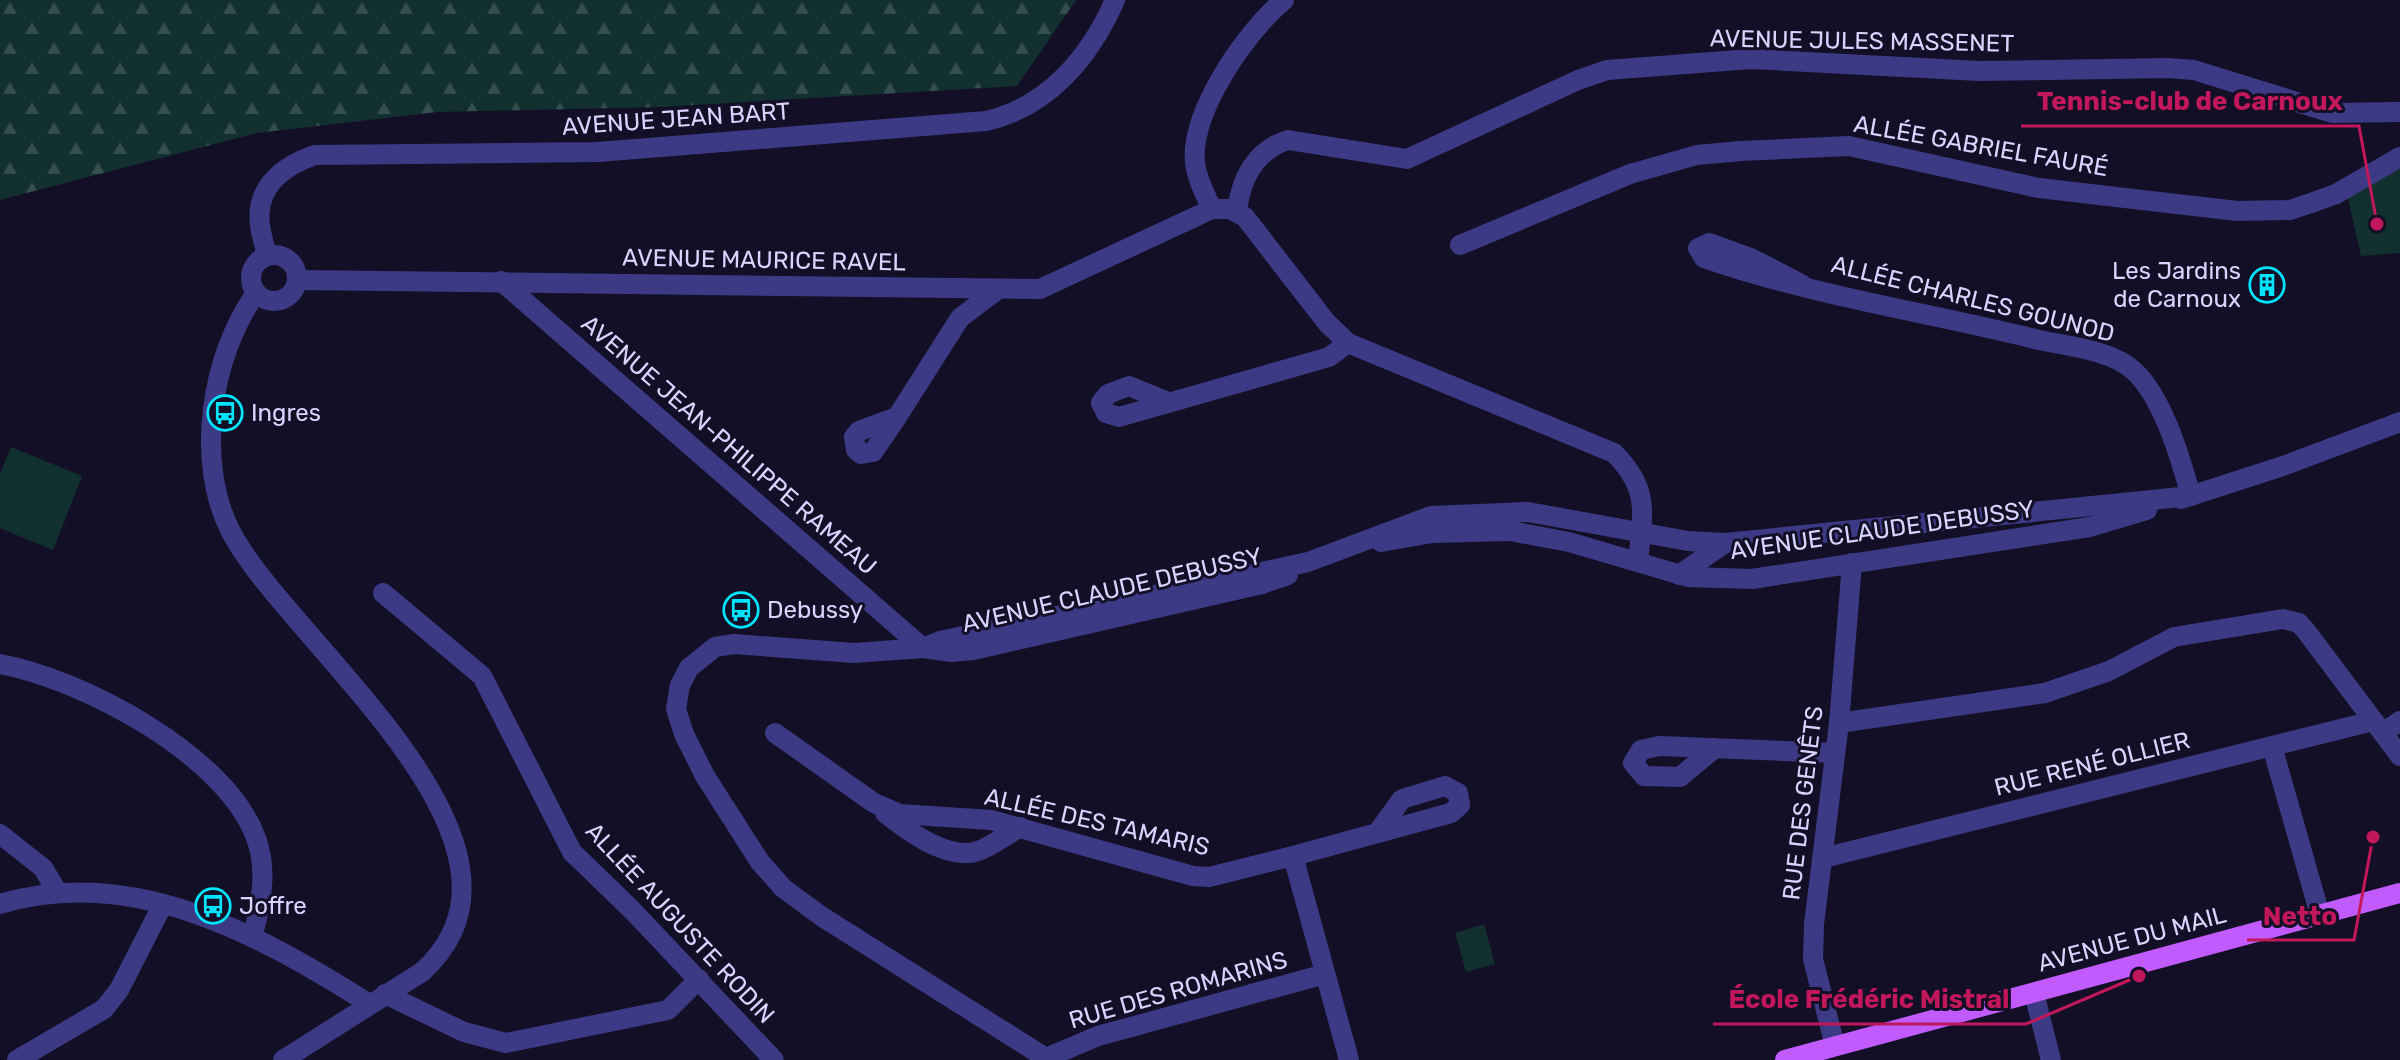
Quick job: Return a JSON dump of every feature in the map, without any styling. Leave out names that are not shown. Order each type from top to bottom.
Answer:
[{"type":"main road","name":"AVENUE DU MAIL","points":[[1785,1060],[2400,893]]},
{"type":"street","name":"AVENUE JEAN BART","points":[[267,256],[260,225],[263,195],[281,171],[315,155],[598,152],[986,121],[1012,115],[1048,92],[1100,32],[1115,0]]},
{"type":"street","points":[[1284,0],[1259,21],[1209,101],[1195,161],[1212,209],[1237,211],[1327,323],[1348,343],[1614,453],[1635,473],[1641,494],[1638,561]]},
{"type":"street","name":"AVENUE JULES MASSENET","points":[[1237,211],[1239,196],[1252,166],[1263,151],[1275,144],[1288,140],[1407,159],[1578,80],[1607,70],[1751,59],[1980,71],[2168,68],[2194,70],[2332,113],[2400,112]]},
{"type":"street","name":"ALLÉE GABRIEL FAURÉ","points":[[1460,245],[1630,174],[1697,155],[1849,146],[1899,160],[2039,188],[2237,211],[2290,210],[2336,194],[2400,157]]},
{"type":"street","name":"AVENUE MAURICE RAVEL","points":[[297,280],[1040,289],[1212,209]]},
{"type":"street","points":[[267,256],[288,260],[297,280],[291,294],[278,301],[256,293],[251,282],[253,270],[267,256]]},
{"type":"street","name":"AVENUE JEAN-PHILIPPE RAMEAU","points":[[501,281],[923,648]]},
{"type":"street","name":"ALLÉE CHARLES GOUNOD","points":[[1803,285],[2122,362],[2147,386],[2175,443],[2191,496]]},
{"type":"street","points":[[943,290],[960,318]]},
{"type":"street","points":[[897,417],[960,318],[997,290]]},
{"type":"street","points":[[256,293],[242,312],[224,358],[214,418],[213,472],[222,511],[246,560],[265,585],[368,699],[406,752],[448,829],[459,867],[461,899],[451,939],[422,972],[283,1060]]},
{"type":"street","points":[[1168,402],[1329,357],[1348,343]]},
{"type":"street","name":"AVENUE CLAUDE DEBUSSY","points":[[1348,548],[1432,533],[1510,531],[1569,542],[1679,575],[1752,579],[1852,563],[2191,496],[2400,422]]},
{"type":"street","name":"AVENUE CLAUDE DEBUSSY","points":[[1047,1059],[890,961],[783,888],[740,835],[684,734],[676,709],[680,685],[689,668],[715,647],[748,644],[854,653],[923,648],[940,641],[1308,562],[1403,524],[1460,513],[1528,512],[1688,541],[1725,543],[2090,517]]},
{"type":"street","points":[[1679,575],[1725,543]]},
{"type":"street","name":"RUE DES GENÊTS","points":[[1835,1046],[1813,959],[1839,723],[1852,563]]},
{"type":"street","name":"ALLÉE AUGUSTE RODIN","points":[[383,593],[482,676],[572,852],[699,979],[774,1060]]},
{"type":"street","points":[[1839,723],[2045,693],[2109,671],[2174,637],[2283,619],[2299,623],[2385,725],[2400,756]]},
{"type":"street","points":[[0,664],[74,688],[193,755],[219,779],[240,805],[257,839],[263,873],[253,935]]},
{"type":"street","name":"RUE RENÉ OLLIER","points":[[1823,858],[2295,740],[2385,725]]},
{"type":"street","name":"ALLÉE DES TAMARIS","points":[[775,733],[874,803],[900,814],[991,820],[1193,876],[1209,877],[1378,832]]},
{"type":"street","points":[[2272,746],[2320,915]]},
{"type":"street","points":[[1715,748],[1835,753]]},
{"type":"street","points":[[874,803],[907,831],[943,847],[969,853],[1020,827]]},
{"type":"street","points":[[0,834],[43,868],[58,893]]},
{"type":"street","points":[[1293,856],[1349,1060]]},
{"type":"street","points":[[0,904],[58,893],[96,894],[163,904],[253,935],[377,999],[464,1032],[506,1043],[668,1010],[699,979]]},
{"type":"street","points":[[17,1060],[104,1009],[119,990],[163,904]]},
{"type":"street","name":"RUE DES ROMARINS","points":[[1047,1059],[1098,1036],[1325,974]]},
{"type":"street","points":[[2034,993],[2051,1060]]},
{"type":"green space","points":[[0,0],[1076,0],[1017,86],[660,107],[437,112],[257,133],[0,200]]},
{"type":"green space","points":[[2400,163],[2400,253],[2361,256],[2347,195]]},
{"type":"green space","points":[[11,447],[82,476],[53,550],[0,528],[0,473]]},
{"type":"green space","points":[[1484,924],[1495,964],[1466,972],[1455,933]]},
{"type":"place","name":"Tennis-club de Carnoux","points":[[2377,224]]},
{"type":"place","name":"Les Jardins de Carnoux","points":[[2267,285]]},
{"type":"place","name":"Ingres","points":[[225,413]]},
{"type":"place","name":"Debussy","points":[[741,610]]},
{"type":"place","name":"Netto","points":[[2373,837]]},
{"type":"place","name":"Joffre","points":[[213,906]]},
{"type":"place","name":"École Frédéric Mistral","points":[[2139,976]]}]
